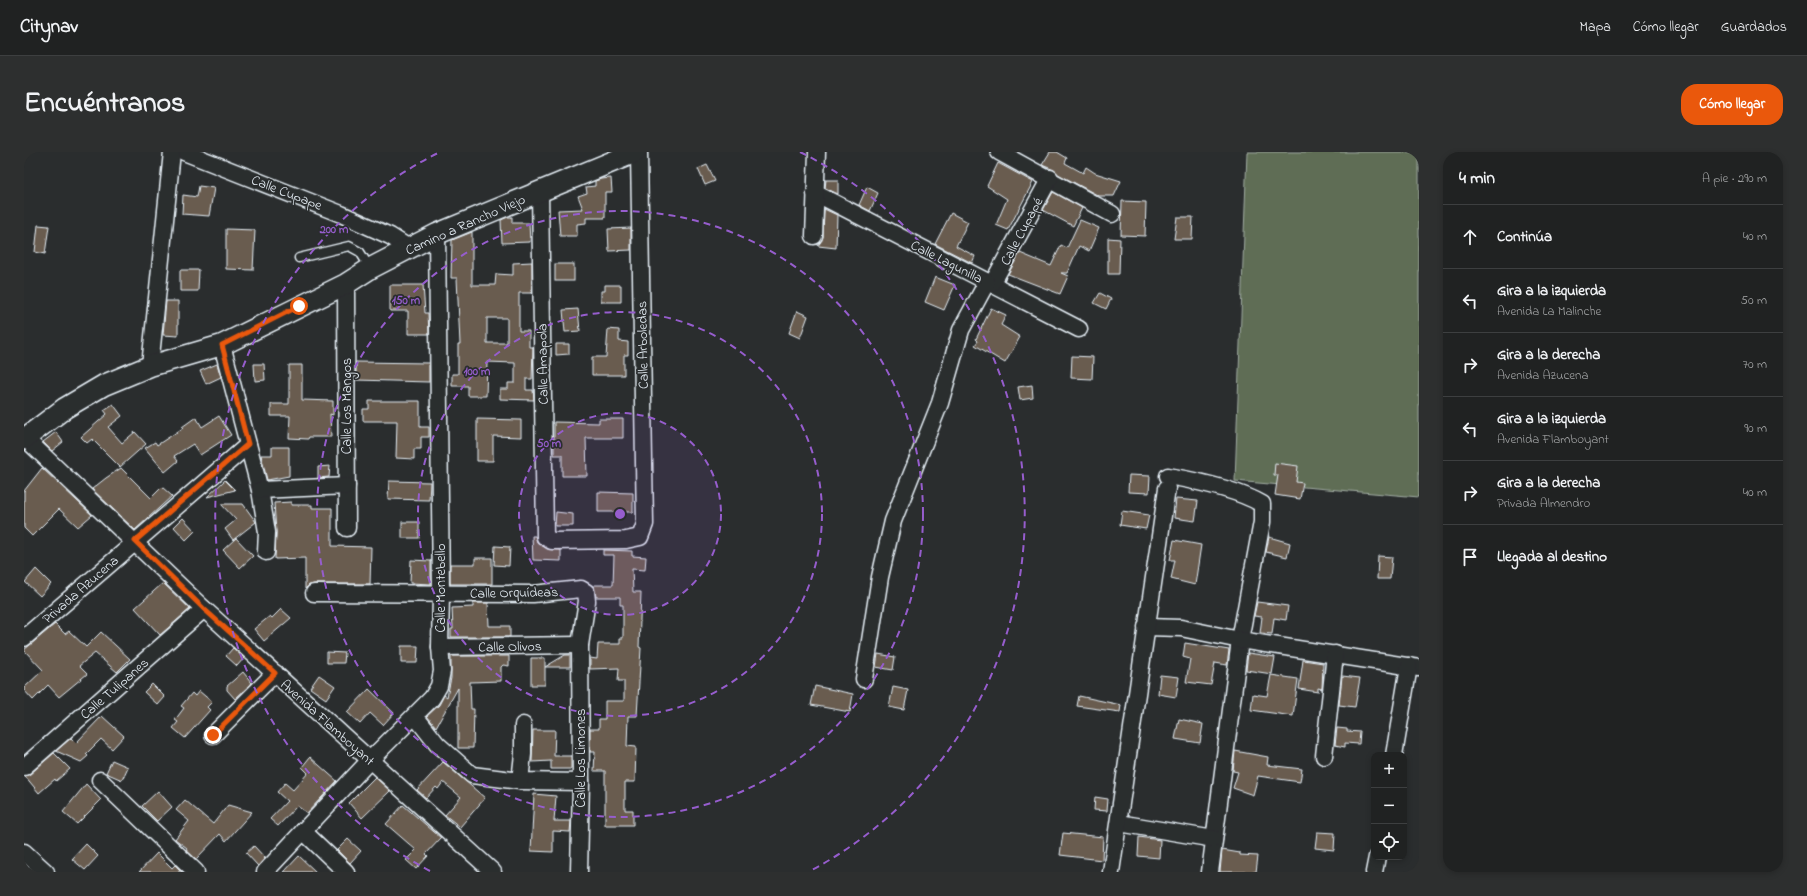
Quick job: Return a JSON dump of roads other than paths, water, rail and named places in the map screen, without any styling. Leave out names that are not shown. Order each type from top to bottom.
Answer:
[{"type":"street","points":[[150,366],[172,152]]},
{"type":"street","name":"Calle Cupape","points":[[184,152],[341,214],[390,236],[408,248]]},
{"type":"street","name":"Camino a Rancho Viejo","points":[[24,438],[65,408],[104,385],[150,366],[222,345],[346,284],[371,268],[437,234],[540,190],[636,152]]},
{"type":"street","name":"Calle Arboledas","points":[[545,537],[552,541],[626,540],[640,537],[645,524],[640,152]]},
{"type":"street","points":[[814,236],[817,152]]},
{"type":"street","points":[[1000,152],[1050,178],[1112,214]]},
{"type":"street","name":"Calle Cupapé","points":[[864,679],[880,577],[893,521],[940,403],[961,330],[990,283],[1050,178]]},
{"type":"street","name":"Calle Amapola","points":[[540,190],[545,537]]},
{"type":"street","name":"Calle Lagunilla","points":[[815,193],[1079,329]]},
{"type":"street","name":"Calle Montebello","points":[[265,872],[370,760],[432,698],[439,686],[442,671],[440,647],[441,592],[437,234]]},
{"type":"street","name":"Calle Los Mangos","points":[[346,284],[347,528]]},
{"type":"street","points":[[222,345],[260,490],[267,532],[266,552]]},
{"type":"street","name":"Avenida Flamboyant","points":[[24,438],[135,541],[204,609],[493,872]]},
{"type":"street","name":"Privada Azucena","points":[[24,638],[248,444]]},
{"type":"street","points":[[1112,872],[1167,482],[1194,481],[1247,495],[1262,504],[1262,522],[1240,640],[1210,872]]},
{"type":"street","points":[[260,490],[347,486]]},
{"type":"street","name":"Calle Orquídeas","points":[[314,593],[441,592],[532,594],[581,589],[586,592]]},
{"type":"street","name":"Calle Los Limones","points":[[579,872],[581,782],[580,645],[588,601],[586,592]]},
{"type":"street","name":"Calle Tulipanes","points":[[24,767],[204,609]]},
{"type":"street","points":[[1146,627],[1181,628],[1240,640],[1414,667],[1395,752]]},
{"type":"street","points":[[1141,664],[1153,633],[1181,628]]},
{"type":"street","name":"Calle Olivos","points":[[440,647],[580,645]]},
{"type":"street","points":[[1324,756],[1335,654]]},
{"type":"street","points":[[213,735],[275,673]]},
{"type":"street","points":[[415,716],[437,744],[472,775],[520,781],[581,782]]},
{"type":"street","points":[[520,781],[523,754],[523,725]]},
{"type":"street","points":[[100,780],[196,872]]},
{"type":"street","points":[[1119,823],[1214,839]]},
{"type":"street","points":[[303,831],[346,872]]},
{"type":"street","points":[[24,852],[46,872]]},
{"type":"street","points":[[1374,872],[1376,860]]},
{"type":"lane","points":[[299,258],[349,246],[360,252],[371,268]]}]
